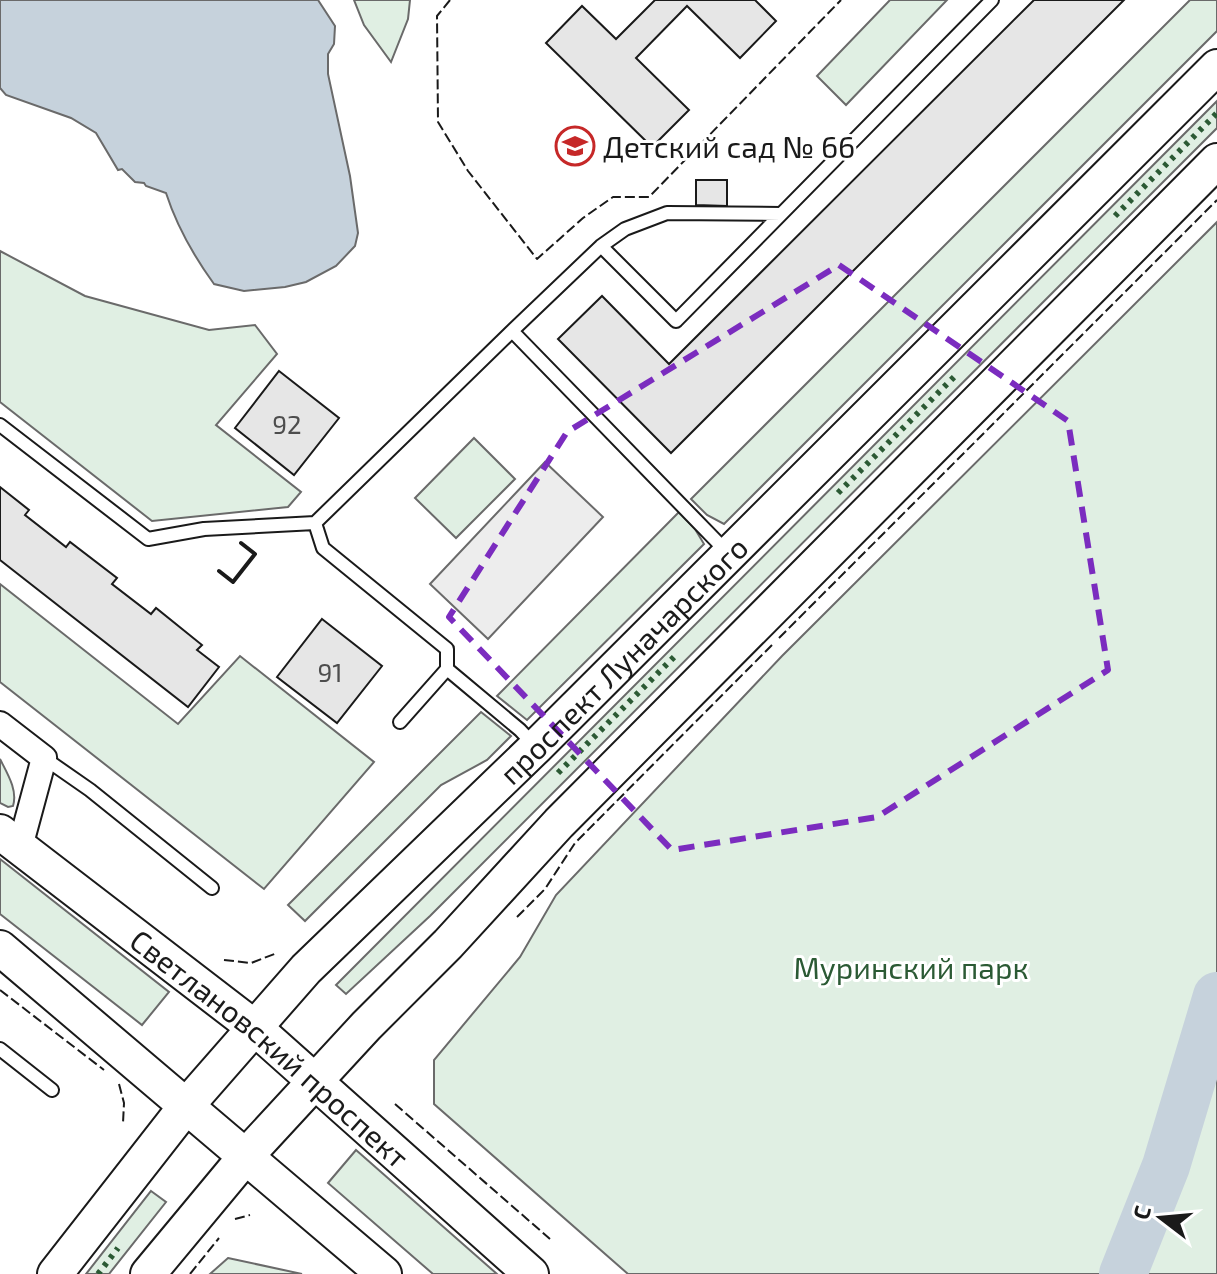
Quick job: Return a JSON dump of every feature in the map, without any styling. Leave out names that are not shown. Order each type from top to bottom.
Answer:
[{"type":"main road","name":"проспект Луначарского","points":[[55,1274],[187,1105],[326,949],[536,747],[1217,67]]},
{"type":"main road","points":[[148,1274],[246,1156],[559,823],[1217,161]]},
{"type":"main road","name":"Светлановский проспект","points":[[10,840],[255,1028],[531,1274]]},
{"type":"main road","points":[[0,948],[384,1274]]},
{"type":"street","points":[[0,724],[44,758],[10,840]]},
{"type":"lane","points":[[601,246],[676,321],[992,0]]},
{"type":"lane","points":[[0,425],[148,539],[204,529],[315,523],[601,246],[625,229],[667,213],[781,214]]},
{"type":"lane","points":[[512,331],[729,554]]},
{"type":"lane","points":[[315,523],[323,548],[447,649],[447,669],[400,722]]},
{"type":"lane","points":[[447,669],[536,747]]},
{"type":"lane","points":[[44,758],[90,790],[212,888]]},
{"type":"lane","points":[[0,1049],[52,1090]]},
{"type":"highlighted area","points":[[839,265],[1068,421],[1108,670],[877,817],[672,850],[449,617],[567,432]]},
{"type":"green space","points":[[354,0],[410,0],[408,19],[391,62],[364,25]]},
{"type":"green space","points":[[890,0],[947,0],[846,105],[817,76]]},
{"type":"green space","points":[[1190,0],[1217,0],[1217,31],[724,524],[707,515],[691,499]]},
{"type":"green space","points":[[1217,101],[1217,128],[430,916],[346,994],[336,985]]},
{"type":"green space","name":"Муринский парк","points":[[1217,222],[1217,1274],[628,1274],[434,1104],[434,1060],[520,957],[556,895],[782,656]]},
{"type":"green space","points":[[0,251],[85,296],[209,330],[255,325],[277,354],[216,425],[301,492],[288,507],[152,521],[0,402]]},
{"type":"green space","points":[[474,438],[515,479],[456,538],[415,498]]},
{"type":"green space","points":[[679,512],[704,544],[527,720],[497,696]]},
{"type":"green space","points":[[0,584],[178,724],[240,656],[374,762],[264,889],[0,682]]},
{"type":"green space","points":[[481,712],[511,736],[487,760],[441,785],[305,921],[288,905]]},
{"type":"green space","points":[[0,759],[13,788],[13,806],[0,803]]},
{"type":"green space","points":[[0,859],[169,992],[142,1025],[0,914]]},
{"type":"green space","points":[[356,1150],[497,1274],[433,1274],[328,1183]]},
{"type":"green space","points":[[151,1191],[166,1202],[109,1274],[86,1274]]},
{"type":"green space","points":[[228,1258],[302,1274],[210,1274]]},
{"type":"shaded area","points":[[0,0],[318,0],[335,26],[334,44],[328,54],[328,74],[350,176],[358,233],[355,246],[336,266],[306,282],[244,291],[214,284],[186,240],[166,193],[135,182],[122,169],[118,170],[96,133],[71,118],[6,95],[0,88]]},
{"type":"shaded area","points":[[545,462],[603,517],[488,639],[430,584]]},
{"type":"building","points":[[655,0],[755,0],[776,21],[740,58],[687,6],[636,58],[689,110],[652,147],[546,43],[582,6],[616,39]]},
{"type":"building","points":[[1034,0],[1124,0],[671,453],[558,339],[602,296],[669,364]]},
{"type":"building","points":[[696,180],[727,180],[727,206],[696,205]]},
{"type":"building","points":[[279,371],[339,418],[294,475],[235,428]]},
{"type":"building","points":[[0,487],[29,510],[25,515],[66,547],[70,542],[117,578],[112,584],[151,614],[156,608],[202,645],[197,650],[219,667],[188,707],[0,560]]},
{"type":"building","points":[[322,619],[382,666],[337,723],[277,677]]},
{"type":"waterway","points":[[1123,1274],[1166,1166],[1217,996]]},
{"type":"hedge","points":[[1115,216],[1217,113]]},
{"type":"hedge","points":[[838,493],[955,376]]},
{"type":"hedge","points":[[558,773],[678,653]]},
{"type":"hedge","points":[[98,1274],[118,1248]]},
{"type":"fence","points":[[450,0],[437,16],[438,122],[468,171],[537,259],[583,218],[613,197],[649,197],[841,0]]},
{"type":"fence","points":[[779,638],[1217,200]]},
{"type":"fence","points":[[517,917],[545,889],[575,843],[772,645]]},
{"type":"fence","points":[[224,960],[251,963],[277,953]]},
{"type":"fence","points":[[0,990],[104,1070]]},
{"type":"fence","points":[[119,1084],[124,1103],[123,1123]]},
{"type":"fence","points":[[395,1104],[550,1239]]},
{"type":"fence","points":[[235,1219],[250,1215]]},
{"type":"fence","points":[[190,1274],[219,1238]]},
{"type":"wall","points":[[219,571],[233,582],[255,554],[241,543]]},
{"type":"place","name":"Детский сад № 66","points":[[575,146]]}]
